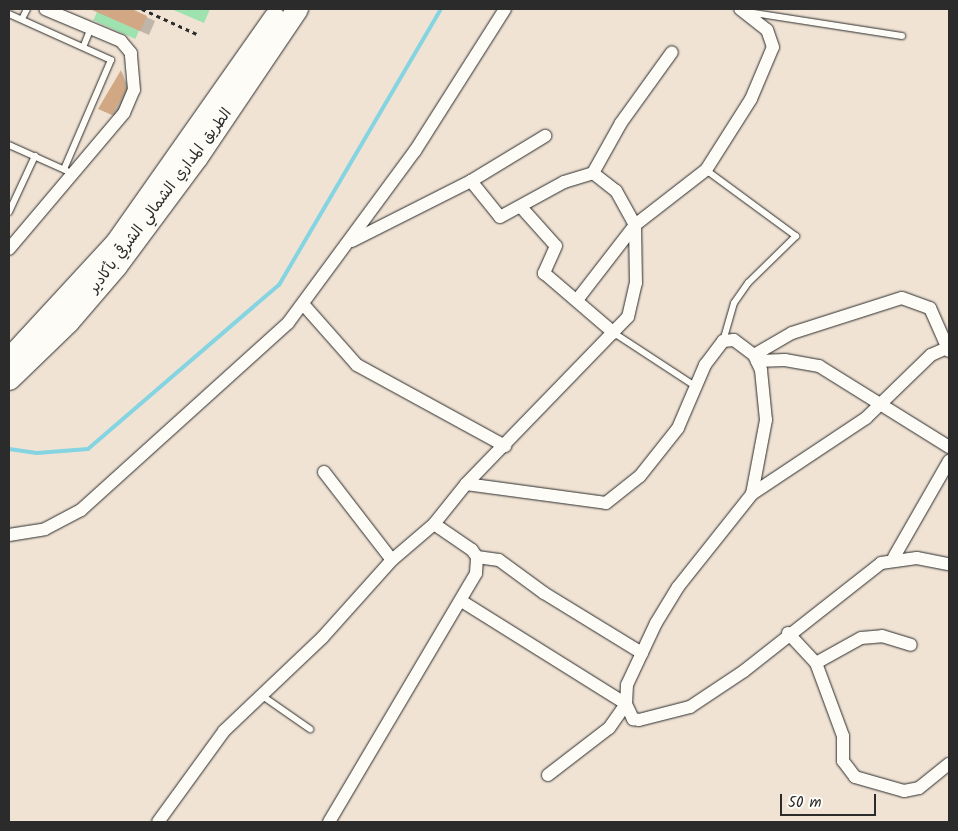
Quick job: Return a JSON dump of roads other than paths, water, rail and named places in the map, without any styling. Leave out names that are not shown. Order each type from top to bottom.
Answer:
[{"type":"highway","name":"الطريق المداري الشمالي الشرقي بأكادير","points":[[9,358],[116,242],[280,9]]},
{"type":"highway","name":"الطريق المداري الشمالي الشرقي بأكادير","points":[[9,379],[68,322],[116,266],[197,157],[297,9]]},
{"type":"street","points":[[9,249],[68,171],[124,113],[134,90],[131,54],[121,41],[46,9]]},
{"type":"street","points":[[9,535],[45,529],[81,510],[303,304],[415,151],[506,9]]},
{"type":"street","points":[[577,300],[635,225],[706,170],[730,138],[773,55],[767,30],[743,10]]},
{"type":"street","points":[[471,180],[495,216],[521,207],[564,182],[593,173],[621,123],[672,52]]},
{"type":"street","points":[[348,242],[471,180],[545,136]]},
{"type":"street","points":[[158,822],[224,731],[260,694],[322,638],[392,560],[434,524],[466,484],[505,446],[566,378],[614,333],[634,302],[635,225],[616,191],[593,173]]},
{"type":"street","points":[[521,207],[556,246],[544,273],[614,333]]},
{"type":"street","points":[[756,358],[792,333],[902,298],[930,308],[948,349],[931,355],[853,428],[752,494],[672,596],[627,685],[626,704],[633,719],[638,720],[690,707],[744,671],[788,633],[894,558],[949,461]]},
{"type":"street","points":[[303,304],[357,365],[505,446]]},
{"type":"street","points":[[466,484],[606,504],[640,476],[678,428],[699,388],[705,365],[723,341],[734,340],[756,358],[785,360],[819,366],[876,405],[949,447]]},
{"type":"street","points":[[752,494],[766,420],[756,358]]},
{"type":"street","points":[[324,472],[392,560]]},
{"type":"street","points":[[434,524],[477,557],[499,560],[544,593],[642,653]]},
{"type":"street","points":[[329,822],[463,602],[477,557]]},
{"type":"street","points":[[894,558],[949,564]]},
{"type":"street","points":[[463,602],[626,704]]},
{"type":"street","points":[[788,633],[816,663],[843,736],[843,760],[855,777],[904,791],[919,788],[949,764]]},
{"type":"street","points":[[816,663],[861,638],[882,636],[911,645]]},
{"type":"street","points":[[548,775],[609,728],[626,704]]},
{"type":"lane","points":[[22,19],[26,9]]},
{"type":"lane","points":[[743,10],[902,36]]},
{"type":"lane","points":[[9,14],[84,45],[112,60],[68,171],[9,145]]},
{"type":"lane","points":[[84,45],[91,28]]},
{"type":"lane","points":[[9,212],[35,156]]},
{"type":"lane","points":[[706,170],[796,236],[748,283],[734,303],[723,341]]},
{"type":"lane","points":[[614,333],[699,388]]},
{"type":"lane","points":[[260,694],[310,728]]},
{"type":"waterway","points":[[9,449],[37,453],[88,449],[279,285],[441,9]]}]
